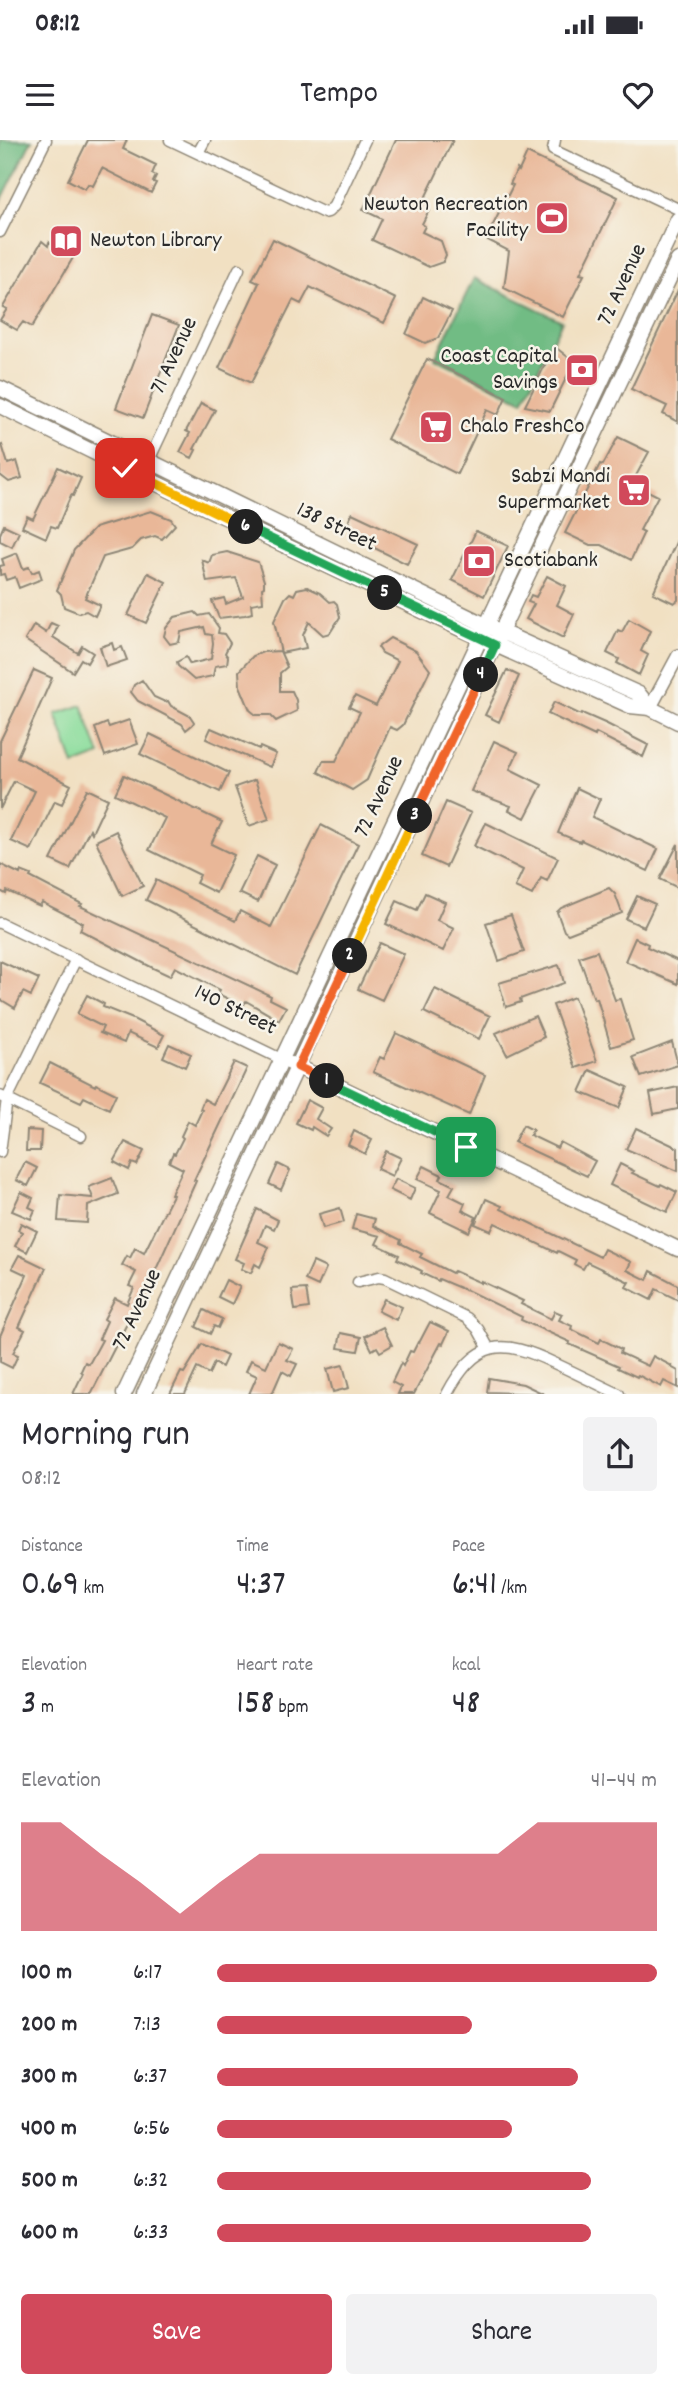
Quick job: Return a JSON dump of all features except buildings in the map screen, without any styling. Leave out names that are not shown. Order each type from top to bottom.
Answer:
[{"type":"main road","name":"72 Avenue","points":[[124,1394],[678,219]]},
{"type":"main road","name":"72 Avenue","points":[[144,1394],[678,260]]},
{"type":"main road","name":"138 Street","points":[[0,388],[149,460],[483,632]]},
{"type":"main road","name":"138 Street","points":[[0,406],[208,509],[498,639],[639,694],[650,708],[678,722]]},
{"type":"main road","name":"140 Street","points":[[281,1059],[678,1249]]},
{"type":"street","points":[[0,232],[46,140]]},
{"type":"street","points":[[170,140],[320,211],[328,212],[334,206],[365,140]]},
{"type":"street","points":[[198,153],[205,140]]},
{"type":"street","points":[[554,145],[678,209]]},
{"type":"street","name":"71 Avenue","points":[[149,460],[239,269]]},
{"type":"street","points":[[650,708],[678,656]]},
{"type":"street","name":"140 Street","points":[[0,923],[281,1059]]},
{"type":"street","points":[[0,1152],[4,1097],[76,959]]},
{"type":"street","points":[[4,1097],[81,1136]]},
{"type":"street","points":[[358,1282],[385,1278],[462,1315],[478,1329],[489,1349]]},
{"type":"street","points":[[447,1394],[468,1364],[489,1349],[507,1346],[529,1352],[619,1394]]},
{"type":"green space","points":[[0,140],[32,140],[0,203]]},
{"type":"green space","points":[[474,278],[562,321],[523,401],[435,358]]},
{"type":"green space","points":[[82,705],[100,755],[74,765],[56,714]]},
{"type":"place","name":"Newton Recreation Facility","points":[[552,218]]},
{"type":"place","name":"Newton Library","points":[[66,241]]},
{"type":"place","name":"Coast Capital Savings","points":[[582,370]]},
{"type":"place","name":"Chalo FreshCo","points":[[436,427]]},
{"type":"place","name":"Sabzi Mandi Supermarket","points":[[634,490]]},
{"type":"place","name":"Scotiabank","points":[[479,561]]},
{"type":"route","points":[[125,468],[495,645],[298,1067],[466,1147]]}]
